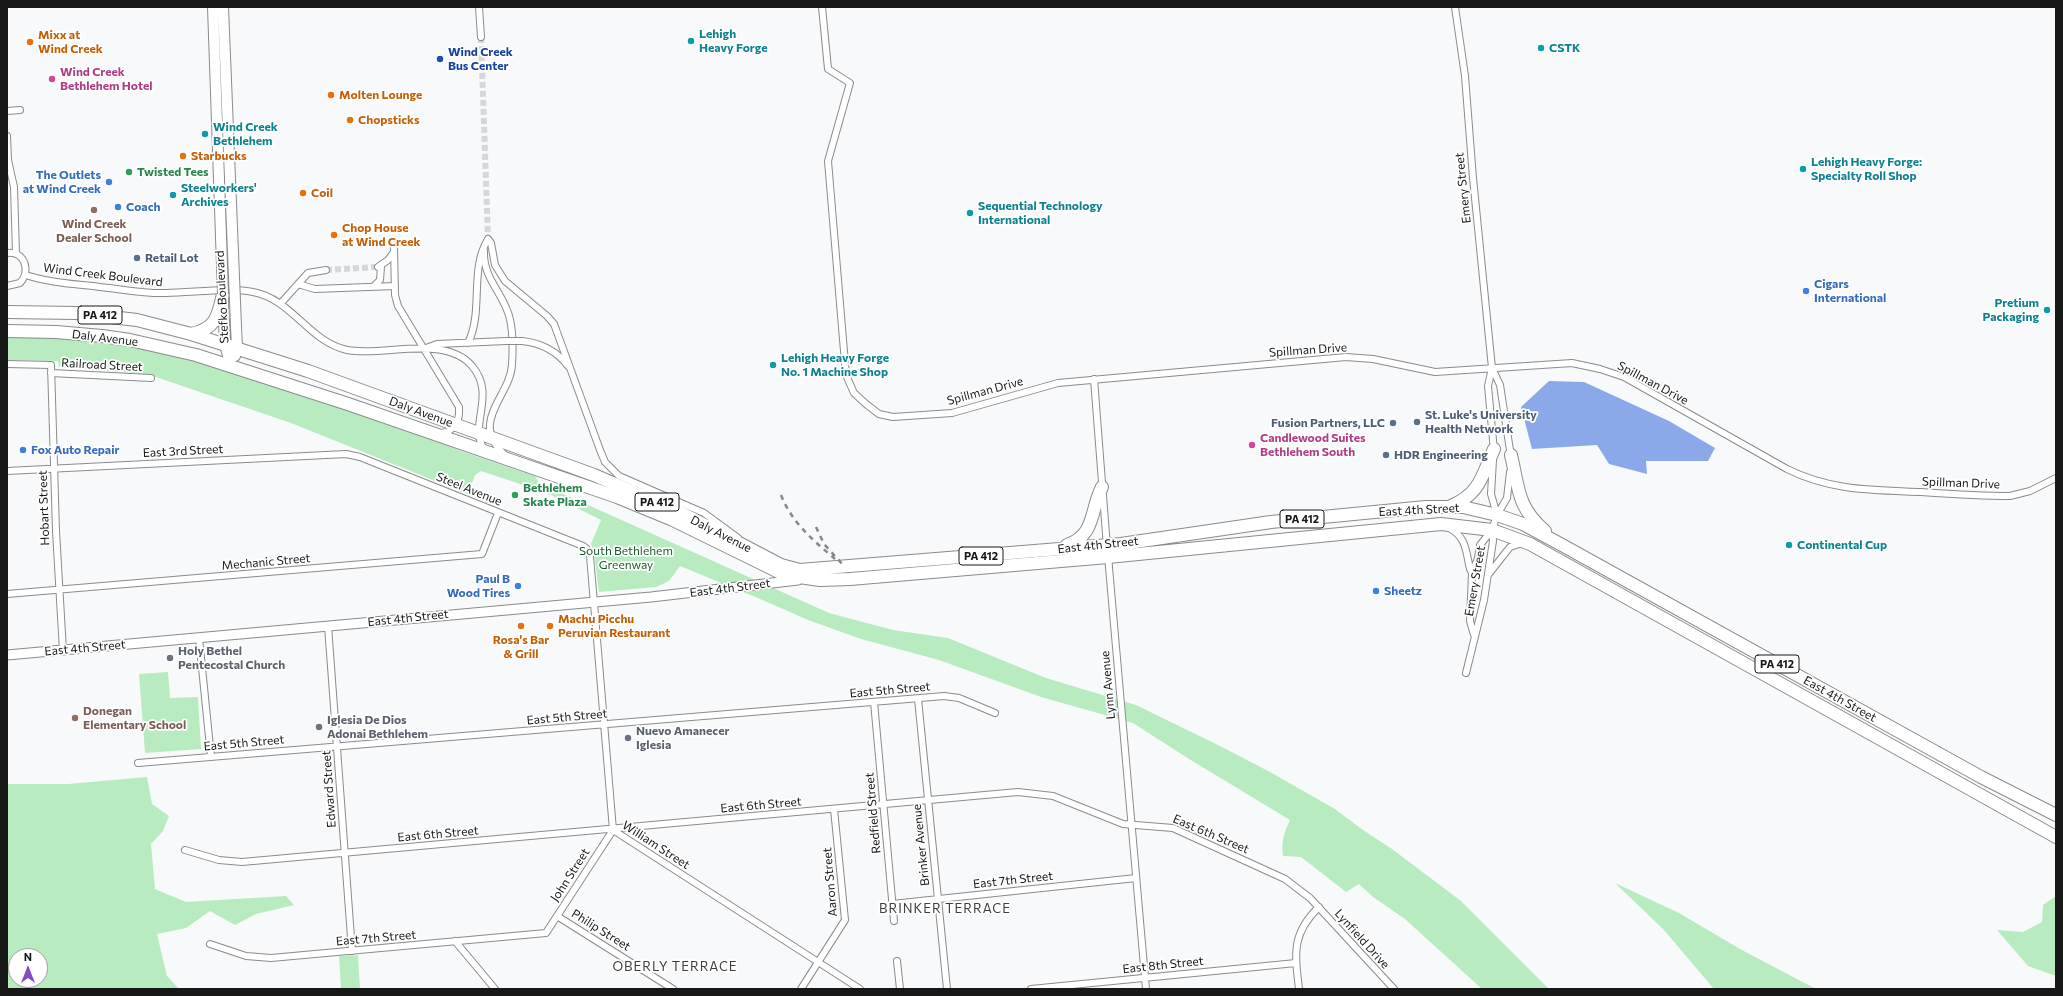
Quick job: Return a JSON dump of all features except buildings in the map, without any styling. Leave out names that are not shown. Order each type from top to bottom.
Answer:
[{"type":"highway","points":[[191,334],[209,329],[220,309],[223,294]]},
{"type":"highway","name":"Daly Avenue","points":[[7,312],[47,312],[106,316],[165,326],[225,344],[308,371],[566,464],[678,511],[790,568],[818,570]]},
{"type":"highway","name":"Daly Avenue","points":[[7,331],[73,333],[130,340],[192,354],[435,433],[486,452],[617,496],[673,520],[780,573],[808,579]]},
{"type":"highway","points":[[1447,507],[1461,502],[1474,492],[1494,449]]},
{"type":"highway","points":[[1511,455],[1524,509],[1533,520],[1562,544]]},
{"type":"highway","points":[[1054,550],[1077,542],[1084,535],[1090,523],[1097,498],[1102,487]]},
{"type":"highway","name":"East 4th Street","points":[[818,570],[1054,550],[1107,551],[1271,522],[1447,507],[1463,507],[1497,515],[1523,524],[1562,544],[1981,777],[2056,815]]},
{"type":"highway","name":"East 4th Street","points":[[808,579],[850,579],[1107,551],[1441,524],[1492,530],[1530,544],[2056,837]]},
{"type":"main road","name":"Stefko Boulevard","points":[[213,7],[224,327],[225,344],[231,367]]},
{"type":"main road","name":"Stefko Boulevard","points":[[223,7],[237,348],[231,367]]},
{"type":"main road","points":[[808,579],[818,570]]},
{"type":"main road","name":"East 4th Street","points":[[7,655],[713,591],[808,579]]},
{"type":"street","points":[[479,7],[481,37]]},
{"type":"street","name":"Spillman Drive","points":[[822,7],[828,69],[850,83],[828,161],[846,375],[854,393],[879,414],[894,417],[934,415],[963,410],[1058,383],[1346,357],[1373,359],[1435,372],[1563,362],[1613,373],[1636,384],[1787,469],[1815,482],[1836,487],[1858,490],[2010,496],[2030,491],[2056,478]]},
{"type":"street","name":"Emery Street","points":[[1455,7],[1465,76],[1473,178],[1492,368],[1488,386],[1494,449],[1490,494],[1497,515]]},
{"type":"street","points":[[7,111],[20,110]]},
{"type":"street","points":[[7,136],[8,160],[14,188],[16,254],[7,253]]},
{"type":"street","points":[[468,343],[474,323],[480,256],[488,243]]},
{"type":"street","points":[[488,243],[495,265],[505,281],[554,324],[605,462],[615,473],[708,515],[759,553]]},
{"type":"street","points":[[488,243],[484,256],[487,274],[506,307],[511,325],[511,370],[491,416],[490,426],[493,438],[499,449],[512,461]]},
{"type":"street","points":[[379,267],[388,260],[394,249],[395,286],[398,306],[458,403],[460,413],[456,425],[451,430],[435,433]]},
{"type":"street","name":"Wind Creek Boulevard","points":[[7,286],[20,283],[26,275],[26,265],[20,256],[16,254]]},
{"type":"street","points":[[379,267],[394,266]]},
{"type":"street","points":[[373,287],[380,280],[379,267]]},
{"type":"street","points":[[281,303],[308,273],[326,270]]},
{"type":"street","name":"Wind Creek Boulevard","points":[[26,275],[54,281],[146,292],[247,291],[262,294],[281,303],[324,340],[340,348],[364,352],[424,349]]},
{"type":"street","points":[[298,284],[315,289],[395,286]]},
{"type":"street","points":[[424,349],[437,344],[506,341],[522,341],[539,344],[556,353],[569,368],[573,377]]},
{"type":"street","points":[[424,349],[455,354],[469,362],[477,373],[483,396],[479,433],[480,442],[486,452]]},
{"type":"street","name":"Railroad Street","points":[[7,364],[51,365]]},
{"type":"street","name":"Hobart Street","points":[[51,365],[59,591],[63,651]]},
{"type":"street","name":"Emery Street","points":[[1474,635],[1470,621],[1472,573],[1478,558],[1480,544],[1492,530],[1497,515],[1507,498],[1510,481],[1511,455],[1500,385],[1492,368]]},
{"type":"street","name":"Railroad Street","points":[[51,373],[151,378]]},
{"type":"street","name":"Lynn Avenue","points":[[1094,379],[1107,551],[1146,989]]},
{"type":"street","name":"East 3rd Street","points":[[7,471],[346,454],[360,458]]},
{"type":"street","name":"Steel Avenue","points":[[360,458],[498,512],[587,549],[590,556],[594,602]]},
{"type":"street","name":"Mechanic Street","points":[[7,594],[59,591],[482,554],[498,512]]},
{"type":"street","points":[[1441,524],[1454,531],[1464,542],[1472,573]]},
{"type":"street","name":"Emery Street","points":[[1466,672],[1474,635],[1480,623],[1493,541],[1492,530]]},
{"type":"street","points":[[1488,575],[1510,547],[1520,543],[1530,544]]},
{"type":"street","name":"William Street","points":[[594,602],[613,830],[860,989]]},
{"type":"street","name":"Edward Street","points":[[328,626],[352,951]]},
{"type":"street","points":[[199,638],[211,757]]},
{"type":"street","name":"East 5th Street","points":[[138,763],[918,699],[956,697],[995,713]]},
{"type":"street","name":"Brinker Avenue","points":[[918,699],[947,989]]},
{"type":"street","name":"Redfield Street","points":[[874,702],[894,921]]},
{"type":"street","name":"East 6th Street","points":[[185,850],[218,860],[234,862],[613,830],[1018,792],[1044,794],[1063,799],[1120,823],[1131,825],[1162,826],[1179,830],[1285,879],[1299,888],[1317,905]]},
{"type":"street","name":"Aaron Street","points":[[801,989],[845,920],[834,809]]},
{"type":"street","name":"John Street","points":[[546,933],[613,830]]},
{"type":"street","name":"East 7th Street","points":[[892,904],[1136,878]]},
{"type":"street","points":[[1299,989],[1296,963],[1297,943],[1302,927],[1317,905]]},
{"type":"street","name":"Lynfield Drive","points":[[1317,905],[1394,989]]},
{"type":"street","name":"Philip Street","points":[[557,916],[673,989]]},
{"type":"street","name":"East 7th Street","points":[[210,944],[246,956],[263,958],[546,933]]},
{"type":"street","points":[[455,941],[495,989]]},
{"type":"street","points":[[897,961],[900,989]]},
{"type":"street","name":"East 8th Street","points":[[1031,989],[1296,963]]},
{"type":"green space","name":"South Bethlehem Greenway","points":[[17,336],[105,341],[201,361],[458,448],[458,450],[535,476],[539,483],[829,613],[893,630],[948,638],[1046,678],[1136,705],[1270,772],[1335,809],[1392,849],[1461,901],[1549,989],[1482,989],[1405,919],[1373,897],[1359,884],[1346,892],[1301,857],[1283,856],[1282,846],[1290,820],[1133,723],[1041,697],[939,660],[861,639],[808,620],[680,566],[669,581],[656,587],[599,592],[594,551],[591,544],[601,520],[547,493],[481,471],[475,475],[468,494],[291,423],[147,374],[59,367],[58,361],[7,360],[7,337]]},
{"type":"green space","points":[[168,672],[170,698],[198,697],[201,749],[145,753],[139,674]]},
{"type":"green space","points":[[147,777],[152,804],[169,816],[163,831],[151,844],[155,889],[186,902],[286,896],[294,905],[256,914],[235,925],[210,911],[186,928],[157,934],[167,976],[179,989],[7,989],[7,784],[68,784]]},
{"type":"green space","points":[[1615,883],[1679,913],[1740,949],[1816,989],[1714,989],[1664,930]]},
{"type":"green space","points":[[2056,896],[2056,976],[2028,966],[1997,930],[2023,932],[2042,922],[2043,905]]},
{"type":"green space","points":[[358,955],[360,989],[341,989],[339,956]]},
{"type":"water","points":[[1549,381],[1584,382],[1669,421],[1715,448],[1708,461],[1646,461],[1647,474],[1609,464],[1597,445],[1532,449],[1521,407]]},
{"type":"tunnel","points":[[481,37],[488,239]]},
{"type":"tunnel","points":[[326,270],[377,267]]},
{"type":"railway","points":[[781,495],[797,523],[811,538],[835,559]]},
{"type":"railway","points":[[816,527],[824,544],[844,566]]},
{"type":"place","name":"Lehigh Heavy Forge","points":[[691,41]]},
{"type":"place","name":"Mixx at Wind Creek","points":[[30,42]]},
{"type":"place","name":"CSTK","points":[[1541,48]]},
{"type":"place","name":"Wind Creek Bus Center","points":[[440,59]]},
{"type":"place","name":"Wind Creek Bethlehem Hotel","points":[[52,79]]},
{"type":"place","name":"Molten Lounge","points":[[331,95]]},
{"type":"place","name":"Chopsticks","points":[[350,120]]},
{"type":"place","name":"Wind Creek Bethlehem","points":[[205,134]]},
{"type":"place","name":"Starbucks","points":[[183,156]]},
{"type":"place","name":"Lehigh Heavy Forge: Specialty Roll Shop","points":[[1803,169]]},
{"type":"place","name":"Twisted Tees","points":[[129,172]]},
{"type":"place","name":"The Outlets at Wind Creek","points":[[109,182]]},
{"type":"place","name":"Coil","points":[[303,193]]},
{"type":"place","name":"Steelworkers' Archives","points":[[173,195]]},
{"type":"place","name":"Coach","points":[[118,207]]},
{"type":"place","name":"Wind Creek Dealer School","points":[[94,210]]},
{"type":"place","name":"Sequential Technology International","points":[[970,213]]},
{"type":"place","name":"Chop House at Wind Creek","points":[[334,235]]},
{"type":"place","name":"Retail Lot","points":[[137,258]]},
{"type":"place","name":"Cigars International","points":[[1806,291]]},
{"type":"place","name":"Pretium Packaging","points":[[2047,310]]},
{"type":"place","name":"Lehigh Heavy Forge No. 1 Machine Shop","points":[[773,365]]},
{"type":"place","name":"St. Luke's University Health Network","points":[[1417,422]]},
{"type":"place","name":"Fusion Partners, LLC","points":[[1393,423]]},
{"type":"place","name":"Candlewood Suites Bethlehem South","points":[[1252,445]]},
{"type":"place","name":"Fox Auto Repair","points":[[23,450]]},
{"type":"place","name":"HDR Engineering","points":[[1386,455]]},
{"type":"place","name":"Bethlehem Skate Plaza","points":[[515,495]]},
{"type":"place","name":"Continental Cup","points":[[1789,545]]},
{"type":"place","name":"Paul B Wood Tires","points":[[518,586]]},
{"type":"place","name":"Sheetz","points":[[1376,591]]},
{"type":"place","name":"Rosa's Bar & Grill","points":[[521,626]]},
{"type":"place","name":"Machu Picchu Peruvian Restaurant","points":[[550,626]]},
{"type":"place","name":"Holy Bethel Pentecostal Church","points":[[170,658]]},
{"type":"place","name":"Donegan Elementary School","points":[[75,718]]},
{"type":"place","name":"Iglesia De Dios Adonai Bethlehem","points":[[319,727]]},
{"type":"place","name":"Nuevo Amanecer Iglesia","points":[[628,738]]},
{"type":"district","name":"BRINKER TERRACE","points":[[945,909]]},
{"type":"district","name":"OBERLY TERRACE","points":[[675,967]]}]
